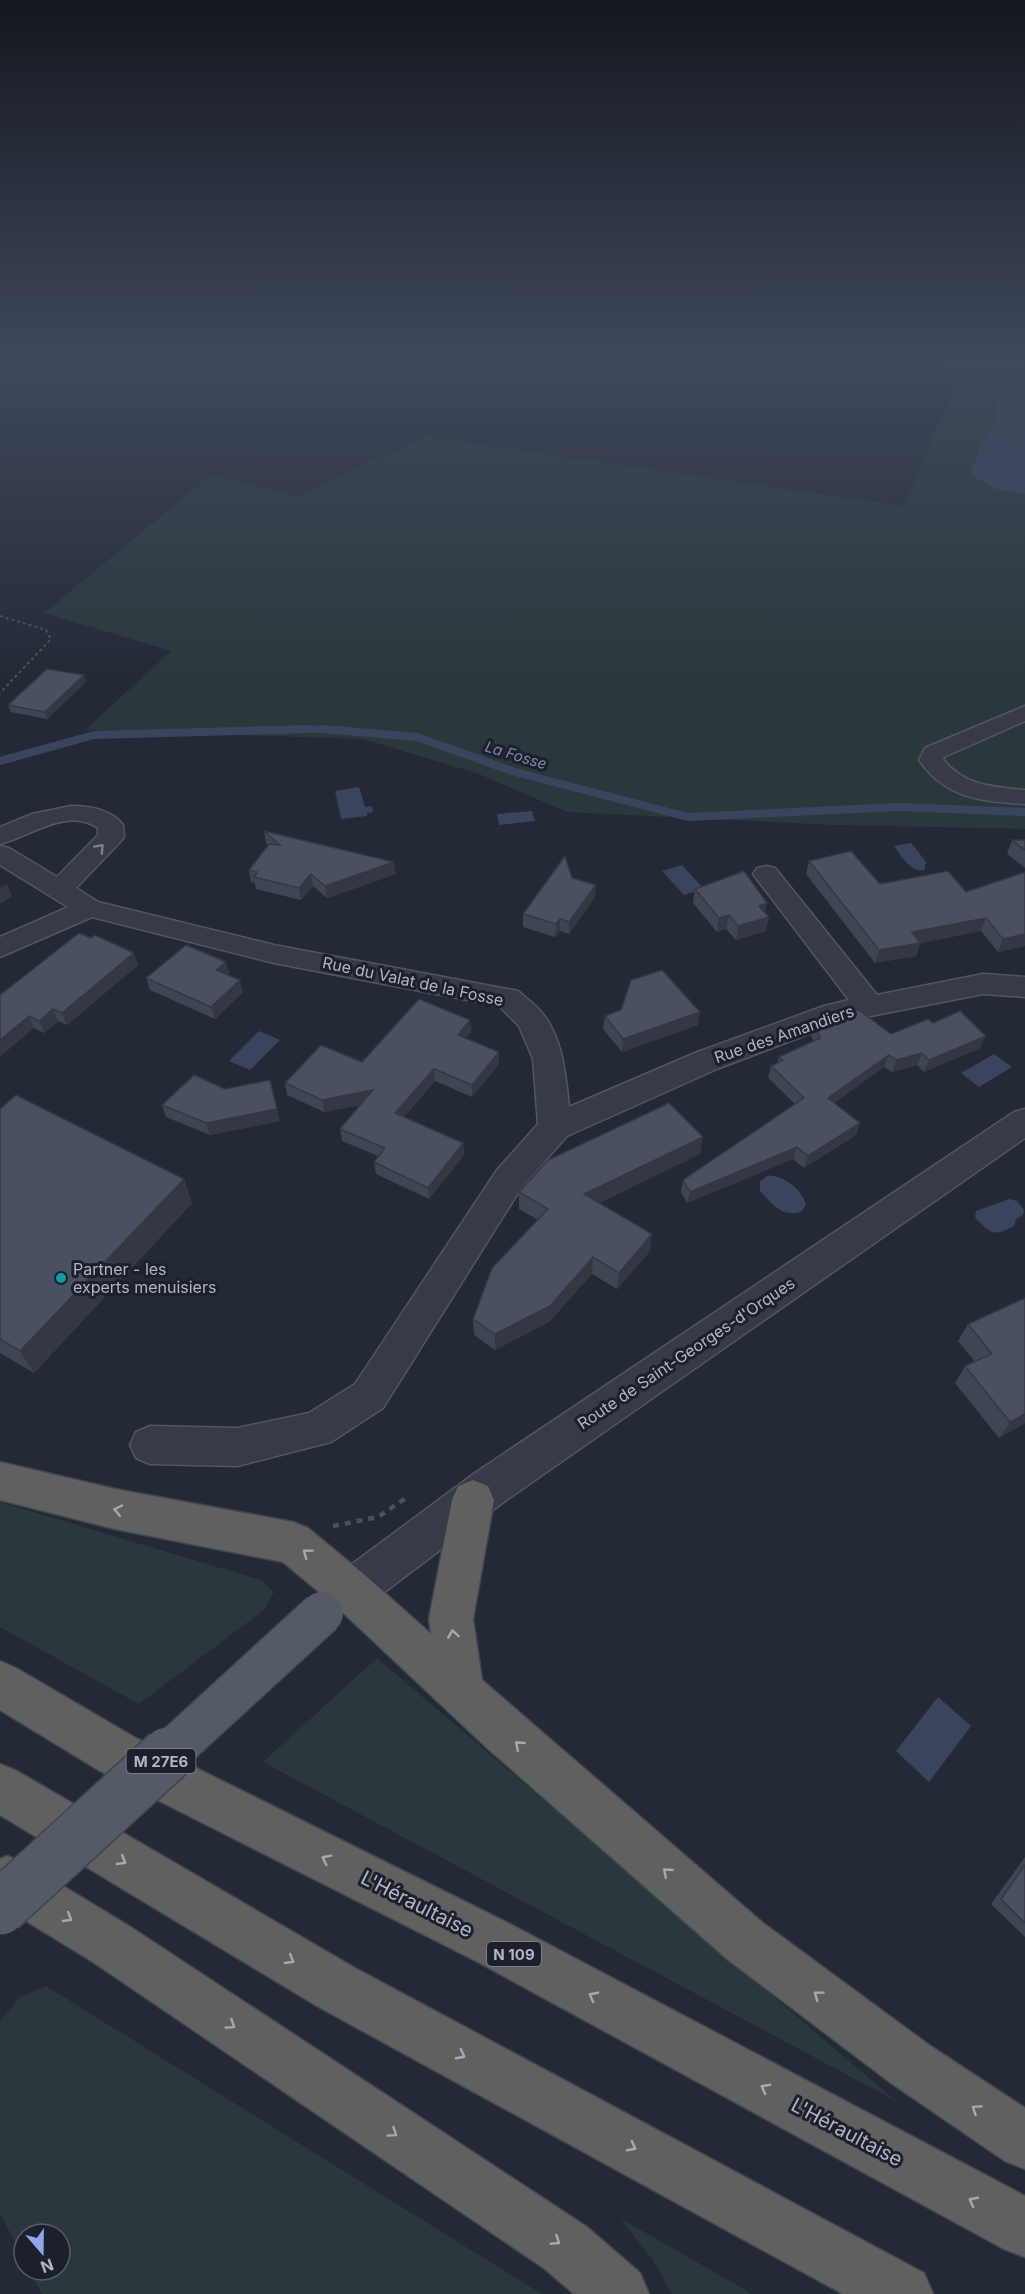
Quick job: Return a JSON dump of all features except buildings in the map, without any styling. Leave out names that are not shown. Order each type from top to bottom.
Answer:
[{"type":"highway","points":[[0,1481],[115,1509],[293,1543],[337,1602],[461,1692],[745,1941],[910,2064],[1025,2141]]},
{"type":"highway","points":[[461,1692],[451,1619],[473,1500]]},
{"type":"highway","name":"L'Héraultaise","points":[[0,1684],[117,1754],[494,1943],[1025,2228]]},
{"type":"highway","points":[[0,1788],[336,1987],[903,2294]]},
{"type":"highway","points":[[0,1877],[111,1944],[566,2248],[619,2294]]},
{"type":"main road","name":"Route de Saint-Georges-d'Orques","points":[[0,1908],[337,1602]]},
{"type":"street","points":[[1025,713],[933,753],[931,760],[941,773],[956,786],[989,794],[1025,797]]},
{"type":"street","points":[[0,836],[64,814],[82,812],[101,816],[110,825],[111,837],[59,890]]},
{"type":"street","name":"Rue du Valat de la Fosse","points":[[0,854],[89,908],[274,954],[508,998],[532,1021],[548,1059],[555,1127]]},
{"type":"street","points":[[766,874],[869,1005]]},
{"type":"street","points":[[0,948],[89,908]]},
{"type":"street","name":"Rue des Amandiers","points":[[555,1127],[706,1061],[835,1013],[983,984],[1025,987]]},
{"type":"street","name":"Route de Saint-Georges-d'Orques","points":[[337,1602],[473,1500],[1025,1121]]},
{"type":"street","points":[[150,1445],[237,1447],[316,1429],[369,1396],[509,1179],[555,1127]]},
{"type":"path","points":[[0,616],[46,630],[51,639],[0,693]]},
{"type":"shaded area","points":[[365,465],[620,465],[904,506],[922,465],[1025,465],[1025,829],[833,825],[567,812],[479,774],[363,739],[85,730],[171,651],[44,613],[211,475],[297,496]]},
{"type":"shaded area","points":[[0,1502],[261,1580],[274,1592],[264,1610],[139,1704],[0,1627]]},
{"type":"shaded area","points":[[377,1658],[896,2101],[263,1762]]},
{"type":"shaded area","points":[[46,1986],[542,2294],[42,2294],[36,2282],[72,2282],[72,2222],[12,2222],[12,2236],[0,2213],[0,2021],[20,1997]]},
{"type":"shaded area","points":[[620,2218],[752,2294],[672,2294],[653,2260]]},
{"type":"water","points":[[974,465],[1025,465],[1025,494],[999,490],[970,475]]},
{"type":"water","points":[[359,787],[365,807],[372,806],[373,812],[367,813],[367,816],[341,819],[335,791]]},
{"type":"water","points":[[532,811],[535,821],[499,825],[497,814]]},
{"type":"water","points":[[911,843],[927,863],[925,870],[911,867],[894,846]]},
{"type":"water","points":[[682,865],[704,889],[684,895],[662,871]]},
{"type":"water","points":[[259,1031],[280,1040],[250,1070],[229,1061]]},
{"type":"water","points":[[994,1054],[1012,1067],[979,1087],[961,1073]]},
{"type":"water","points":[[767,1176],[779,1177],[796,1188],[806,1205],[801,1212],[782,1211],[760,1191],[760,1181]]},
{"type":"water","points":[[1009,1199],[1017,1201],[1024,1210],[1023,1215],[1016,1219],[1014,1226],[1002,1232],[993,1232],[975,1217],[976,1211]]},
{"type":"water","points":[[938,1697],[971,1726],[929,1782],[896,1751]]},
{"type":"waterway","name":"La Fosse","points":[[0,761],[94,735],[308,729]]},
{"type":"waterway","name":"La Fosse","points":[[252,731],[320,729],[342,731]]},
{"type":"waterway","name":"La Fosse","points":[[324,729],[417,737],[515,772],[688,817],[899,807],[1025,812]]},
{"type":"place","name":"Partner - les experts menuisiers","points":[[61,1278]]}]
